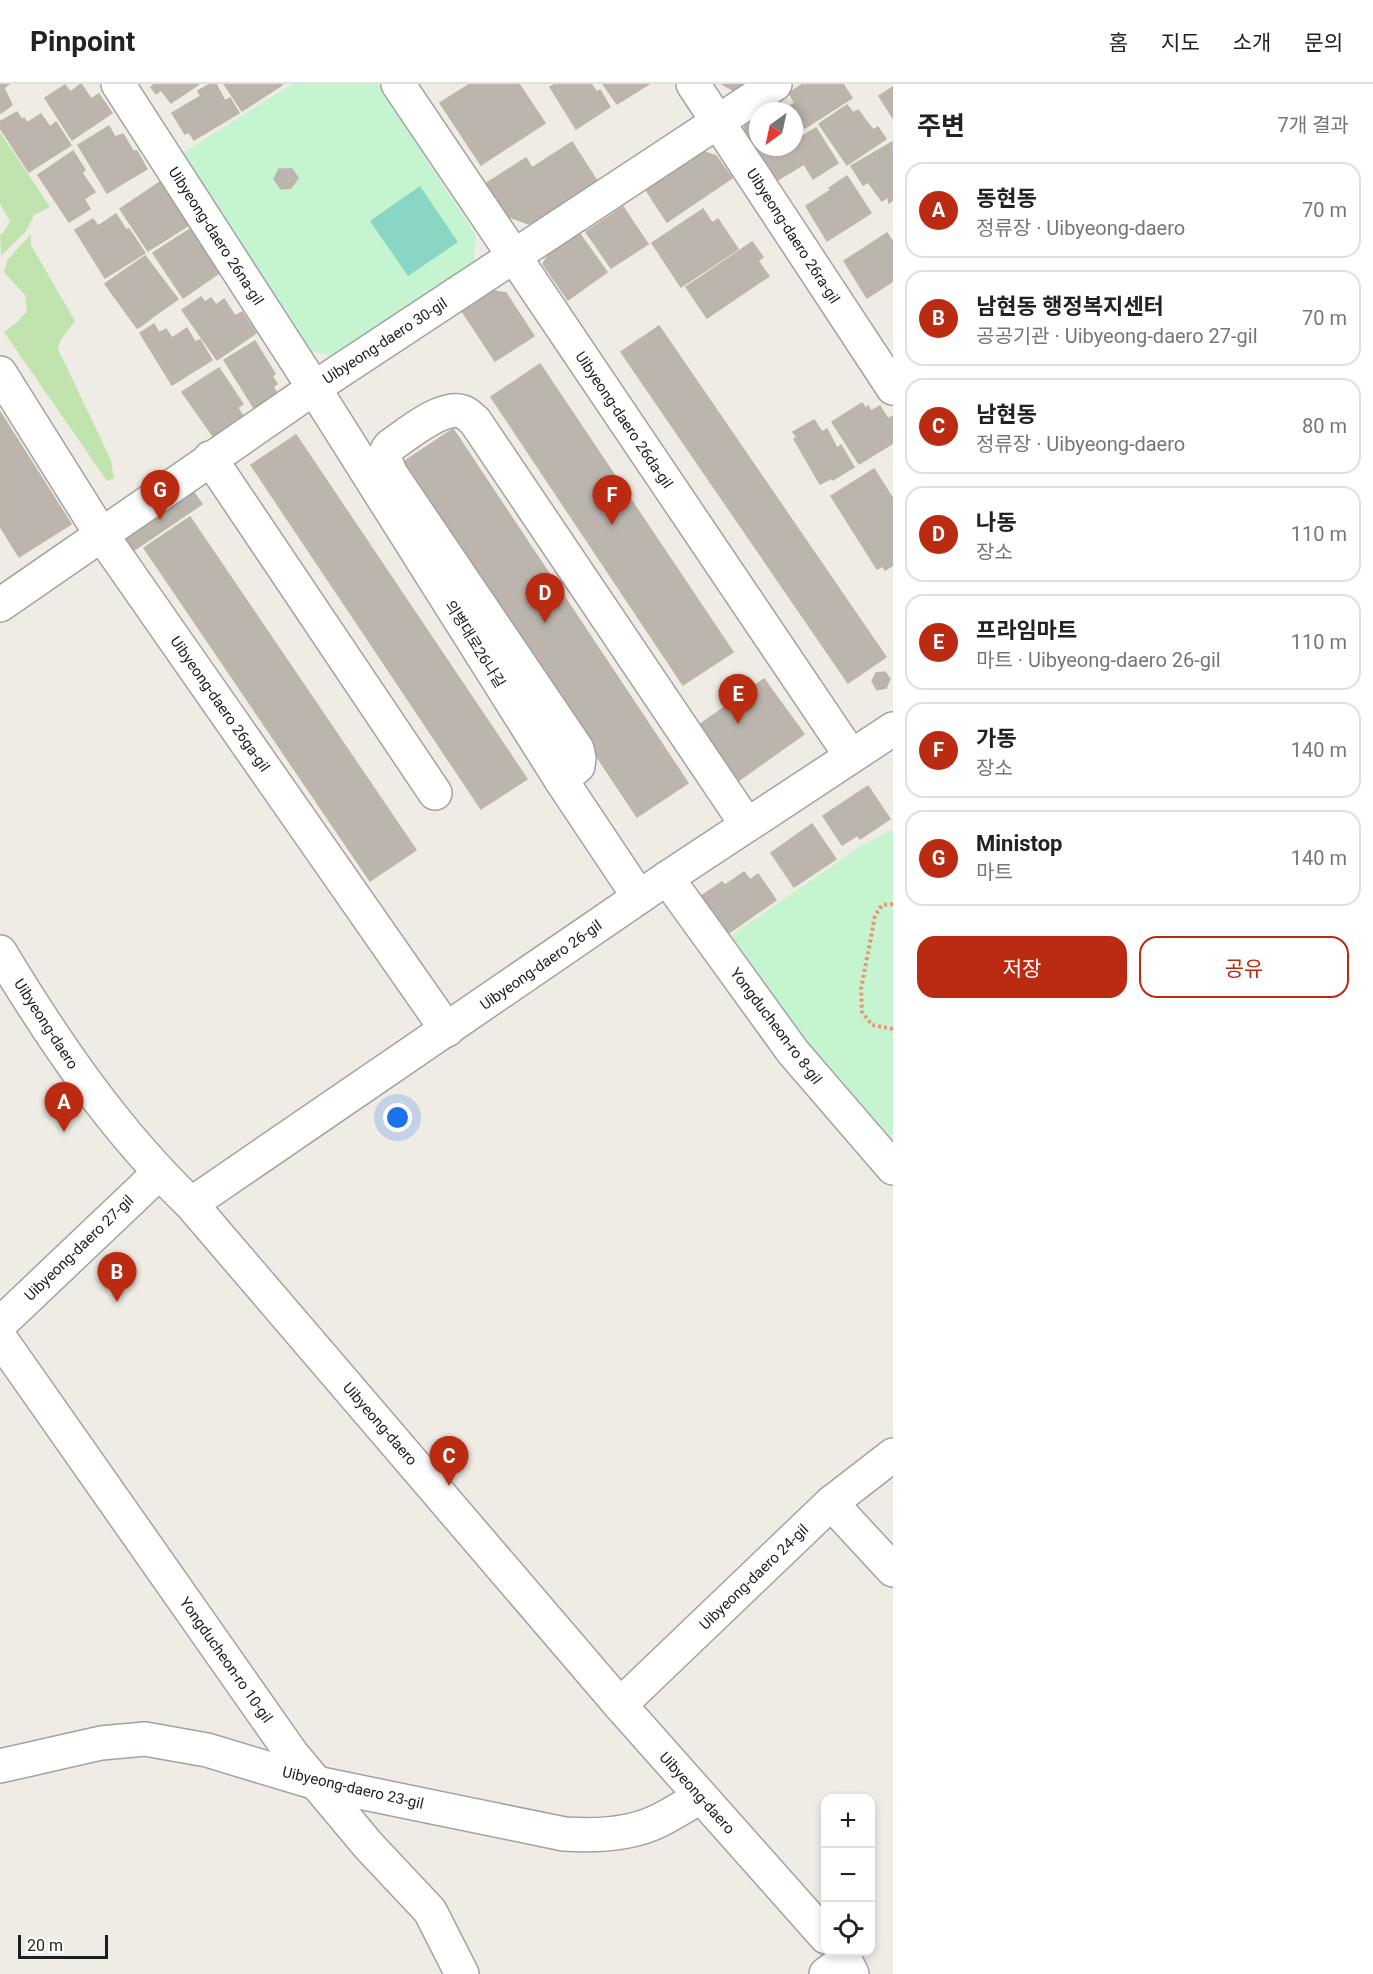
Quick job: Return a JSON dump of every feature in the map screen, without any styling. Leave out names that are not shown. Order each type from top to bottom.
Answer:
[{"type":"street","name":"Uibyeong-daero 26na-gil","points":[[118,84],[314,388]]},
{"type":"street","name":"Uibyeong-daero 26da-gil","points":[[398,84],[851,756]]},
{"type":"street","name":"Uibyeong-daero 26ra-gil","points":[[693,84],[893,388]]},
{"type":"street","name":"Uibyeong-daero 30-gil","points":[[0,605],[314,388],[775,84]]},
{"type":"street","name":"Uibyeong-daero 26ga-gil","points":[[0,374],[101,534],[447,1030]]},
{"type":"street","name":"의병대로26나길","points":[[314,388],[561,780],[639,897]]},
{"type":"street","points":[[561,780],[578,766],[577,749],[391,474],[385,461],[385,451],[390,446],[439,414],[462,411],[475,421],[747,825]]},
{"type":"street","points":[[210,459],[435,794]]},
{"type":"street","name":"Uibyeong-daero 26-gil","points":[[192,1204],[667,878],[893,729]]},
{"type":"street","name":"Yongducheon-ro 8-gil","points":[[667,878],[793,1052],[893,1168]]},
{"type":"street","name":"Uibyeong-daero","points":[[0,952],[44,1024],[104,1109],[159,1173],[192,1204],[841,1962]]},
{"type":"street","name":"Uibyeong-daero 27-gil","points":[[0,1324],[159,1173]]},
{"type":"street","name":"Yongducheon-ro 10-gil","points":[[0,1338],[285,1745],[368,1845],[430,1911],[462,1974]]},
{"type":"street","name":"Uibyeong-daero 24-gil","points":[[620,1705],[831,1503],[893,1455]]},
{"type":"street","points":[[831,1503],[893,1570]]},
{"type":"street","name":"Uibyeong-daero 23-gil","points":[[0,1766],[101,1743],[145,1739],[207,1750],[316,1783],[564,1834],[592,1836],[634,1829],[655,1822],[700,1797]]},
{"type":"path","points":[[893,904],[882,905],[875,916],[861,989],[862,1012],[872,1025],[893,1029]]},
{"type":"green space","points":[[292,84],[378,84],[476,236],[473,269],[337,358],[310,350],[183,153]]},
{"type":"green space","points":[[0,132],[50,207],[34,215],[26,231],[1,256],[0,235],[10,221],[0,204]]},
{"type":"green space","points":[[420,186],[458,242],[408,276],[370,221]]},
{"type":"green space","points":[[31,234],[31,245],[75,321],[60,341],[58,349],[111,460],[114,478],[107,481],[4,332],[27,311],[25,295],[4,272],[8,259]]},
{"type":"green space","points":[[893,829],[893,1158],[722,942],[861,846]]},
{"type":"building","points":[[0,84],[9,84],[4,88],[12,105],[1,113]]},
{"type":"building","points":[[81,84],[91,99],[99,94],[112,113],[72,140],[45,98],[65,85],[70,92]]},
{"type":"building","points":[[153,84],[199,84],[171,103],[161,90],[156,94],[151,87],[154,86]]},
{"type":"building","points":[[210,84],[216,84],[225,101],[230,98],[239,113],[194,140],[189,132],[185,134],[172,113],[201,96],[198,91]]},
{"type":"building","points":[[224,84],[282,84],[282,85],[242,111]]},
{"type":"building","points":[[470,84],[519,84],[545,123],[481,165],[440,103]]},
{"type":"building","points":[[555,84],[591,84],[597,92],[600,90],[610,107],[576,129],[550,87]]},
{"type":"building","points":[[603,84],[649,84],[617,104]]},
{"type":"building","points":[[722,84],[742,84],[733,90]]},
{"type":"building","points":[[803,84],[843,84],[852,98],[805,128],[803,102],[794,102],[789,93]]},
{"type":"building","points":[[893,87],[893,118],[879,96]]},
{"type":"building","points":[[777,97],[780,102],[769,102]]},
{"type":"building","points":[[847,105],[853,113],[858,110],[873,130],[878,127],[886,139],[847,165],[819,124]]},
{"type":"building","points":[[17,112],[27,123],[41,114],[50,127],[56,122],[71,145],[32,170],[1,121]]},
{"type":"building","points":[[749,116],[749,137],[744,129]]},
{"type":"building","points":[[1,121],[32,170],[29,172],[0,128]]},
{"type":"building","points":[[109,126],[115,137],[123,134],[133,151],[137,151],[147,169],[107,193],[78,145]]},
{"type":"building","points":[[816,128],[838,163],[813,179],[804,164],[814,158],[803,140],[803,136]]},
{"type":"building","points":[[803,140],[814,158],[776,181],[761,156],[803,156]]},
{"type":"building","points":[[572,142],[597,181],[529,224],[509,217],[487,183],[526,158],[532,168]]},
{"type":"building","points":[[892,142],[893,200],[889,203],[888,197],[882,201],[868,182],[863,185],[851,166]]},
{"type":"building","points":[[699,150],[716,156],[732,178],[667,222],[644,187]]},
{"type":"building","points":[[73,151],[85,170],[82,173],[95,192],[84,199],[90,209],[69,222],[38,175]]},
{"type":"building","points":[[279,169],[292,169],[298,178],[291,188],[281,189],[274,179]]},
{"type":"building","points":[[847,176],[871,213],[827,241],[806,206],[831,190],[829,188]]},
{"type":"building","points":[[160,182],[189,225],[148,251],[120,209]]},
{"type":"building","points":[[623,207],[648,244],[611,268],[586,232]]},
{"type":"building","points":[[703,209],[712,223],[718,219],[738,249],[681,287],[652,243]]},
{"type":"building","points":[[116,214],[145,253],[105,278],[75,230],[93,219],[98,226]]},
{"type":"building","points":[[190,229],[219,273],[183,298],[153,253]]},
{"type":"building","points":[[577,230],[607,272],[568,300],[543,264],[553,247]]},
{"type":"building","points":[[887,233],[893,242],[893,281],[867,298],[844,261]]},
{"type":"building","points":[[752,242],[763,257],[758,261],[769,276],[707,318],[686,287]]},
{"type":"building","points":[[145,256],[163,281],[155,287],[163,298],[155,304],[161,311],[141,326],[109,281]]},
{"type":"building","points":[[145,256],[178,299],[161,311],[155,304],[163,298],[155,287],[163,281]]},
{"type":"building","points":[[109,281],[141,326],[137,328],[105,284]]},
{"type":"building","points":[[488,290],[506,293],[534,336],[495,361],[460,308]]},
{"type":"building","points":[[201,297],[205,302],[211,298],[216,305],[224,299],[235,316],[242,312],[256,333],[217,360],[182,310]]},
{"type":"building","points":[[154,324],[159,333],[153,336],[180,380],[172,385],[140,333]]},
{"type":"building","points":[[659,326],[886,657],[848,683],[621,352]]},
{"type":"building","points":[[187,328],[195,342],[200,340],[212,360],[180,380],[153,336],[166,329],[172,338]]},
{"type":"building","points":[[255,341],[275,374],[272,376],[277,384],[273,387],[277,393],[254,408],[224,360]]},
{"type":"building","points":[[540,364],[733,652],[683,685],[491,397]]},
{"type":"building","points":[[219,368],[231,386],[224,391],[234,405],[227,410],[234,421],[213,436],[182,392]]},
{"type":"building","points":[[231,386],[243,404],[229,413],[227,410],[234,405],[224,391]]},
{"type":"building","points":[[862,403],[866,409],[868,406],[871,411],[880,406],[888,419],[893,416],[893,443],[859,464],[832,422]]},
{"type":"building","points":[[237,407],[247,422],[217,443],[213,436],[234,421],[229,413]]},
{"type":"building","points":[[0,412],[71,524],[19,557],[0,526]]},
{"type":"building","points":[[814,420],[822,432],[827,429],[837,448],[841,445],[854,467],[833,480],[832,478],[820,484],[794,439],[797,437],[793,432]]},
{"type":"building","points":[[453,429],[688,783],[637,817],[402,463]]},
{"type":"building","points":[[296,435],[527,779],[481,809],[251,465]]},
{"type":"building","points":[[874,469],[893,499],[893,565],[885,570],[883,566],[877,569],[831,496]]},
{"type":"building","points":[[185,480],[202,504],[127,555],[111,530]]},
{"type":"building","points":[[190,517],[416,850],[370,881],[144,548]]},
{"type":"building","points":[[885,672],[890,679],[886,688],[877,690],[872,681],[876,673]]},
{"type":"building","points":[[764,679],[804,734],[738,781],[698,726]]},
{"type":"building","points":[[868,786],[890,819],[860,839],[858,835],[842,845],[823,816]]},
{"type":"building","points":[[812,824],[836,859],[794,887],[771,853]]},
{"type":"building","points":[[744,872],[750,880],[758,874],[776,900],[726,935],[700,897],[722,882],[725,885]]},
{"type":"place","name":"Ministop","points":[[160,520]]},
{"type":"place","name":"가동","points":[[612,525]]},
{"type":"place","name":"나동","points":[[545,623]]},
{"type":"place","name":"프라임마트","points":[[738,724]]},
{"type":"place","name":"동현동","points":[[64,1132]]},
{"type":"place","name":"남현동 행정복지센터","points":[[117,1302]]},
{"type":"place","name":"남현동","points":[[449,1486]]}]
